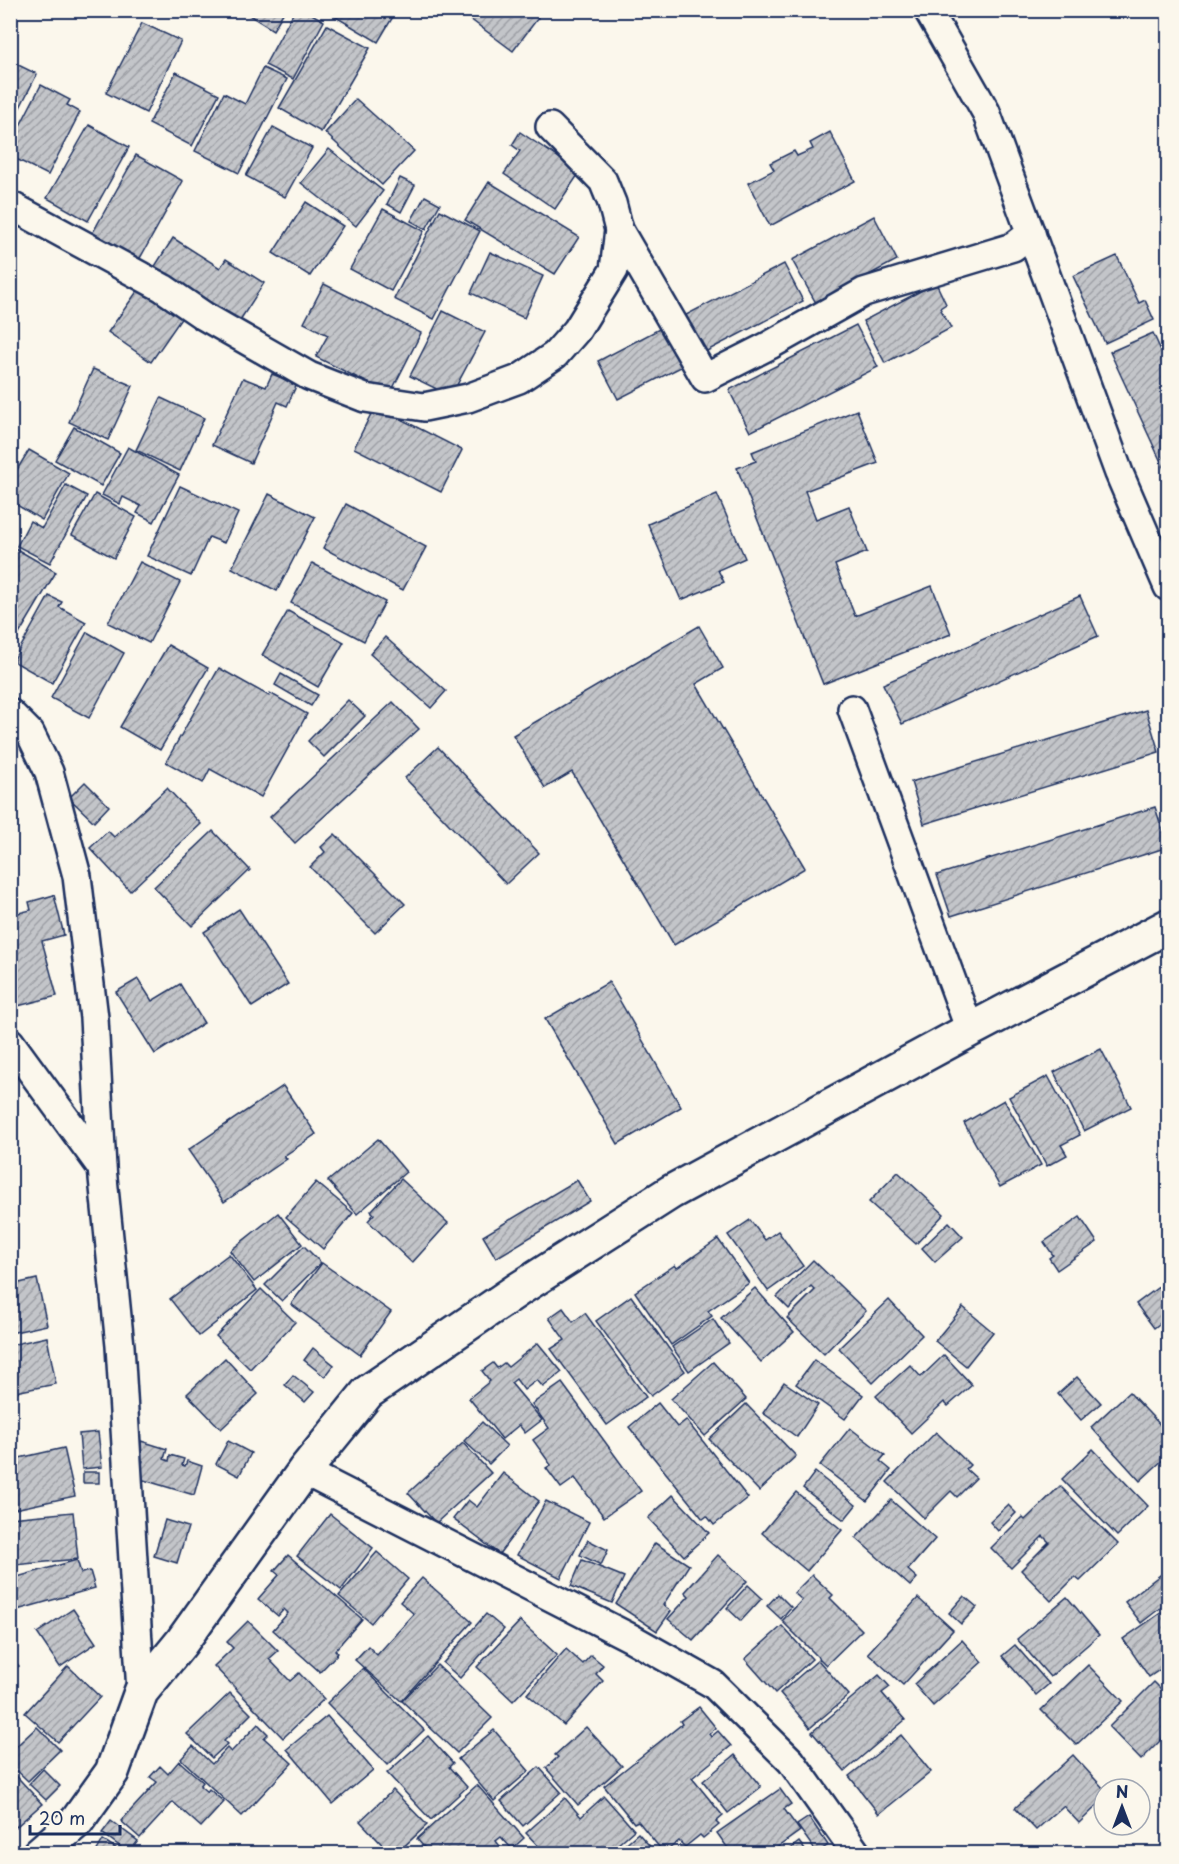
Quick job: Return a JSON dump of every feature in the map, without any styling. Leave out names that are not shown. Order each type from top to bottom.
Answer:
[{"type":"main road","points":[[39,1854],[77,1821],[112,1772],[141,1692],[181,1643],[304,1471],[368,1392],[519,1289],[671,1192],[1168,926]]},
{"type":"street","points":[[928,10],[986,112],[1119,473],[1168,587]]},
{"type":"street","points":[[550,127],[603,181],[619,230],[705,378],[770,345],[864,292],[1013,247],[1031,233]]},
{"type":"street","points":[[10,205],[163,288],[204,316],[309,376],[365,398],[424,407],[468,398],[519,379],[555,355],[577,330],[614,270],[619,230]]},
{"type":"street","points":[[852,709],[970,1030]]},
{"type":"street","points":[[10,714],[30,734],[49,772],[77,876],[94,1018],[102,1167],[120,1346],[141,1692]]},
{"type":"street","points":[[10,1042],[102,1167]]},
{"type":"street","points":[[304,1471],[631,1638],[712,1684],[791,1761],[857,1854]]},
{"type":"building","points":[[241,10],[285,10],[273,30]]},
{"type":"building","points":[[295,10],[305,10],[324,21],[293,79],[265,65]]},
{"type":"building","points":[[324,10],[397,10],[378,42]]},
{"type":"building","points":[[458,10],[528,10],[538,18],[513,51]]},
{"type":"building","points":[[142,23],[181,41],[146,113],[106,93]]},
{"type":"building","points":[[327,25],[370,48],[321,132],[279,108]]},
{"type":"building","points":[[10,61],[37,74],[10,127]]},
{"type":"building","points":[[263,68],[287,79],[239,173],[195,151],[224,93],[245,104]]},
{"type":"building","points":[[176,72],[219,94],[192,146],[149,124]]},
{"type":"building","points":[[41,85],[70,100],[67,105],[80,112],[48,175],[10,156],[10,145]]},
{"type":"building","points":[[356,99],[414,151],[382,185],[325,133]]},
{"type":"building","points":[[89,125],[129,147],[88,221],[47,198]]},
{"type":"building","points":[[273,127],[312,148],[285,197],[246,176]]},
{"type":"building","points":[[520,132],[580,172],[555,209],[504,174],[520,151],[512,145]]},
{"type":"building","points":[[830,132],[855,181],[770,226],[748,183],[774,170],[770,163],[794,151],[797,156],[813,149],[810,143]]},
{"type":"building","points":[[329,149],[383,191],[356,226],[301,183]]},
{"type":"building","points":[[136,155],[183,181],[139,260],[92,234]]},
{"type":"building","points":[[400,178],[415,185],[401,212],[387,204]]},
{"type":"building","points":[[489,182],[579,237],[555,274],[465,220]]},
{"type":"building","points":[[425,196],[440,204],[426,229],[411,221]]},
{"type":"building","points":[[306,202],[343,226],[310,276],[273,253]]},
{"type":"building","points":[[383,209],[424,231],[391,291],[350,269]]},
{"type":"building","points":[[440,210],[480,231],[434,319],[394,299]]},
{"type":"building","points":[[874,216],[897,260],[816,303],[792,260]]},
{"type":"building","points":[[173,238],[220,268],[226,259],[264,283],[235,328],[150,274]]},
{"type":"building","points":[[490,252],[543,276],[524,318],[471,293]]},
{"type":"building","points":[[1117,256],[1139,303],[1145,300],[1154,320],[1105,343],[1073,276]]},
{"type":"building","points":[[784,264],[803,301],[705,352],[686,315]]},
{"type":"building","points":[[143,283],[185,313],[151,362],[108,332]]},
{"type":"building","points":[[936,283],[946,304],[940,308],[951,328],[885,363],[863,321]]},
{"type":"building","points":[[324,284],[421,333],[390,394],[316,357],[328,335],[304,323]]},
{"type":"building","points":[[443,311],[485,332],[451,396],[410,376]]},
{"type":"building","points":[[856,325],[878,367],[750,432],[729,390]]},
{"type":"building","points":[[665,326],[685,365],[618,399],[598,361]]},
{"type":"building","points":[[1153,333],[1168,366],[1168,477],[1110,352]]},
{"type":"building","points":[[93,369],[133,386],[108,440],[69,422]]},
{"type":"building","points":[[272,374],[297,384],[287,406],[278,402],[251,463],[212,445],[243,378],[266,387]]},
{"type":"building","points":[[161,398],[204,418],[180,471],[136,450]]},
{"type":"building","points":[[375,406],[462,450],[441,492],[354,448]]},
{"type":"building","points":[[857,410],[878,463],[805,491],[816,519],[849,506],[867,552],[835,565],[855,616],[932,586],[951,634],[823,684],[737,468],[756,461],[752,452]]},
{"type":"building","points":[[74,427],[120,453],[101,486],[55,460]]},
{"type":"building","points":[[128,447],[179,475],[154,522],[137,513],[141,506],[123,497],[120,504],[102,495]]},
{"type":"building","points":[[29,450],[69,473],[42,520],[10,501],[10,481]]},
{"type":"building","points":[[66,485],[87,496],[50,563],[17,546],[30,521],[42,528]]},
{"type":"building","points":[[180,486],[238,513],[224,543],[209,537],[191,576],[147,556]]},
{"type":"building","points":[[95,494],[136,517],[114,558],[72,535]]},
{"type":"building","points":[[269,494],[315,517],[277,591],[232,568]]},
{"type":"building","points":[[717,494],[745,558],[718,570],[724,582],[681,600],[648,524]]},
{"type":"building","points":[[346,504],[426,547],[403,590],[323,548]]},
{"type":"building","points":[[13,547],[56,572],[12,646],[10,645],[10,550]]},
{"type":"building","points":[[140,562],[180,582],[149,643],[108,623]]},
{"type":"building","points":[[312,563],[385,602],[364,641],[291,603]]},
{"type":"building","points":[[49,596],[62,602],[59,607],[86,622],[52,683],[13,661]]},
{"type":"building","points":[[1080,596],[1098,636],[902,724],[883,684]]},
{"type":"building","points":[[288,611],[344,642],[318,687],[262,655]]},
{"type":"building","points":[[699,626],[723,668],[696,684],[805,868],[674,945],[572,772],[545,788],[513,735]]},
{"type":"building","points":[[87,632],[124,653],[89,718],[51,698]]},
{"type":"building","points":[[385,637],[446,691],[431,708],[370,654]]},
{"type":"building","points":[[168,645],[208,668],[160,750],[120,727]]},
{"type":"building","points":[[219,668],[307,714],[261,797],[210,769],[203,783],[166,762]]},
{"type":"building","points":[[281,674],[318,695],[311,706],[275,685]]},
{"type":"building","points":[[348,700],[365,716],[324,757],[308,741]]},
{"type":"building","points":[[393,702],[419,729],[295,843],[270,817]]},
{"type":"building","points":[[1146,710],[1159,752],[924,824],[911,782]]},
{"type":"building","points":[[438,747],[539,853],[506,884],[405,778]]},
{"type":"building","points":[[85,782],[109,806],[94,822],[69,798]]},
{"type":"building","points":[[167,788],[201,824],[130,891],[90,848],[108,831],[114,837]]},
{"type":"building","points":[[1155,807],[1168,847],[951,916],[937,875]]},
{"type":"building","points":[[213,831],[250,870],[192,926],[154,887]]},
{"type":"building","points":[[335,834],[405,904],[375,933],[310,867],[325,852],[321,847]]},
{"type":"building","points":[[54,895],[64,935],[42,941],[57,996],[10,1008],[10,915],[31,910],[29,902]]},
{"type":"building","points":[[239,909],[288,984],[252,1007],[204,932]]},
{"type":"building","points":[[138,979],[152,1001],[180,984],[204,1023],[155,1054],[116,992]]},
{"type":"building","points":[[609,982],[681,1107],[618,1144],[545,1019]]},
{"type":"building","points":[[1101,1049],[1131,1107],[1084,1131],[1054,1072]]},
{"type":"building","points":[[1048,1076],[1080,1135],[1061,1145],[1067,1155],[1047,1166],[1009,1097]]},
{"type":"building","points":[[283,1086],[316,1134],[284,1156],[287,1159],[224,1202],[188,1150]]},
{"type":"building","points":[[1004,1100],[1041,1165],[1000,1187],[964,1123]]},
{"type":"building","points":[[378,1139],[406,1172],[357,1214],[328,1181]]},
{"type":"building","points":[[898,1172],[944,1214],[916,1244],[869,1202]]},
{"type":"building","points":[[401,1179],[448,1223],[412,1263],[368,1221],[374,1214],[371,1211]]},
{"type":"building","points":[[577,1180],[590,1201],[496,1258],[483,1236]]},
{"type":"building","points":[[316,1182],[353,1213],[323,1249],[286,1217]]},
{"type":"building","points":[[278,1213],[302,1244],[254,1282],[230,1251]]},
{"type":"building","points":[[1080,1217],[1097,1242],[1057,1270],[1049,1258],[1053,1255],[1044,1242]]},
{"type":"building","points":[[750,1220],[765,1240],[778,1231],[803,1266],[768,1291],[728,1235]]},
{"type":"building","points":[[949,1222],[963,1237],[935,1262],[922,1248]]},
{"type":"building","points":[[718,1239],[749,1283],[708,1311],[712,1316],[671,1345],[635,1292],[675,1265],[677,1268]]},
{"type":"building","points":[[304,1246],[321,1263],[282,1301],[265,1285]]},
{"type":"building","points":[[229,1254],[257,1290],[199,1336],[170,1299]]},
{"type":"building","points":[[813,1260],[866,1311],[824,1354],[787,1318],[815,1290],[811,1286],[789,1309],[777,1297]]},
{"type":"building","points":[[322,1263],[391,1312],[360,1355],[291,1304]]},
{"type":"building","points":[[37,1279],[47,1325],[10,1333],[10,1285]]},
{"type":"building","points":[[1168,1280],[1168,1317],[1154,1328],[1136,1304]]},
{"type":"building","points":[[755,1288],[794,1332],[761,1362],[721,1318]]},
{"type":"building","points":[[261,1289],[295,1322],[250,1369],[216,1336]]},
{"type":"building","points":[[631,1296],[685,1371],[651,1396],[596,1321]]},
{"type":"building","points":[[889,1300],[922,1335],[873,1383],[839,1348]]},
{"type":"building","points":[[963,1307],[993,1332],[966,1366],[935,1341]]},
{"type":"building","points":[[563,1308],[573,1322],[585,1313],[646,1397],[607,1425],[551,1349],[565,1340],[549,1318]]},
{"type":"building","points":[[713,1319],[729,1343],[689,1371],[672,1347]]},
{"type":"building","points":[[47,1337],[56,1384],[10,1393],[10,1345]]},
{"type":"building","points":[[538,1343],[562,1372],[543,1387],[537,1380],[524,1390],[516,1379],[511,1383],[542,1420],[525,1433],[519,1425],[502,1439],[469,1398],[490,1381],[482,1371],[493,1363],[497,1368],[504,1363],[508,1367]]},
{"type":"building","points":[[313,1348],[334,1365],[325,1377],[304,1360]]},
{"type":"building","points":[[944,1355],[972,1385],[948,1406],[944,1402],[911,1433],[876,1396],[910,1365],[921,1377]]},
{"type":"building","points":[[225,1358],[258,1394],[221,1429],[187,1394]]},
{"type":"building","points":[[814,1360],[863,1395],[845,1419],[796,1384]]},
{"type":"building","points":[[713,1362],[746,1399],[705,1436],[671,1399]]},
{"type":"building","points":[[293,1375],[314,1392],[305,1402],[285,1385]]},
{"type":"building","points":[[1077,1377],[1101,1403],[1081,1420],[1058,1394]]},
{"type":"building","points":[[784,1382],[818,1405],[797,1437],[763,1413]]},
{"type":"building","points":[[562,1383],[641,1491],[604,1517],[575,1478],[561,1488],[546,1468],[551,1465],[533,1440],[549,1428],[532,1404]]},
{"type":"building","points":[[1129,1392],[1168,1433],[1168,1455],[1140,1481],[1091,1427]]},
{"type":"building","points":[[658,1403],[677,1427],[686,1420],[748,1498],[714,1525],[707,1516],[703,1519],[629,1427]]},
{"type":"building","points":[[746,1404],[796,1456],[759,1491],[709,1439]]},
{"type":"building","points":[[482,1422],[507,1446],[489,1464],[464,1441]]},
{"type":"building","points":[[850,1428],[885,1455],[880,1461],[891,1470],[867,1501],[820,1465]]},
{"type":"building","points":[[98,1432],[102,1467],[82,1469],[79,1434]]},
{"type":"building","points":[[936,1432],[970,1465],[966,1469],[976,1478],[957,1497],[951,1491],[924,1518],[887,1482]]},
{"type":"building","points":[[141,1441],[167,1449],[164,1459],[169,1461],[170,1455],[184,1459],[182,1465],[185,1466],[187,1461],[202,1466],[194,1495],[137,1478],[143,1461],[136,1459]]},
{"type":"building","points":[[228,1441],[251,1453],[239,1476],[216,1464]]},
{"type":"building","points":[[463,1443],[491,1473],[436,1523],[408,1493]]},
{"type":"building","points":[[64,1448],[75,1496],[10,1510],[10,1460]]},
{"type":"building","points":[[1093,1449],[1148,1506],[1117,1536],[1062,1479]]},
{"type":"building","points":[[83,1472],[99,1472],[99,1483],[83,1483]]},
{"type":"building","points":[[815,1472],[856,1505],[844,1520],[803,1488]]},
{"type":"building","points":[[503,1473],[539,1501],[499,1554],[453,1519],[468,1500],[477,1507]]},
{"type":"building","points":[[1060,1486],[1118,1544],[1080,1581],[1075,1577],[1051,1601],[1021,1570],[1049,1542],[1043,1536],[1011,1568],[991,1548],[1022,1517],[1025,1520]]},
{"type":"building","points":[[796,1492],[842,1530],[807,1571],[762,1533]]},
{"type":"building","points":[[673,1495],[709,1533],[684,1556],[648,1518]]},
{"type":"building","points":[[891,1500],[935,1539],[908,1570],[917,1578],[910,1586],[856,1538]]},
{"type":"building","points":[[546,1501],[589,1522],[561,1578],[517,1555]]},
{"type":"building","points":[[1008,1505],[1016,1513],[998,1531],[990,1522]]},
{"type":"building","points":[[73,1512],[78,1559],[14,1565],[10,1518]]},
{"type":"building","points":[[330,1514],[373,1548],[341,1590],[297,1556]]},
{"type":"building","points":[[165,1520],[188,1527],[177,1563],[154,1556]]},
{"type":"building","points":[[588,1540],[608,1550],[601,1565],[580,1555]]},
{"type":"building","points":[[655,1543],[689,1565],[663,1605],[671,1611],[657,1631],[616,1604]]},
{"type":"building","points":[[377,1552],[408,1579],[371,1623],[339,1596]]},
{"type":"building","points":[[288,1555],[362,1619],[335,1650],[338,1653],[320,1672],[273,1630],[288,1613],[284,1609],[278,1616],[258,1599],[279,1575],[274,1571]]},
{"type":"building","points":[[718,1555],[747,1581],[693,1640],[668,1619],[689,1596],[685,1592]]},
{"type":"building","points":[[77,1560],[81,1573],[90,1571],[95,1588],[10,1612],[10,1579]]},
{"type":"building","points":[[582,1560],[624,1577],[612,1603],[571,1586]]},
{"type":"building","points":[[1168,1569],[1168,1602],[1141,1623],[1125,1602]]},
{"type":"building","points":[[812,1575],[833,1595],[830,1598],[862,1630],[826,1665],[782,1621],[802,1600],[794,1593]]},
{"type":"building","points":[[422,1578],[472,1622],[401,1701],[355,1660],[368,1646],[377,1655],[414,1614],[400,1602]]},
{"type":"building","points":[[748,1585],[762,1598],[741,1621],[727,1608]]},
{"type":"building","points":[[778,1594],[791,1607],[781,1619],[767,1606]]},
{"type":"building","points":[[964,1596],[977,1607],[961,1624],[949,1613]]},
{"type":"building","points":[[1067,1597],[1099,1635],[1050,1677],[1017,1639]]},
{"type":"building","points":[[918,1598],[953,1630],[903,1685],[868,1653]]},
{"type":"building","points":[[1168,1608],[1168,1664],[1149,1677],[1123,1639]]},
{"type":"building","points":[[73,1609],[96,1643],[60,1667],[37,1633]]},
{"type":"building","points":[[486,1614],[504,1629],[460,1678],[443,1663]]},
{"type":"building","points":[[248,1621],[278,1651],[269,1659],[290,1681],[299,1673],[324,1699],[283,1738],[214,1666],[233,1648],[227,1642]]},
{"type":"building","points":[[520,1621],[557,1655],[513,1701],[477,1667]]},
{"type":"building","points":[[782,1626],[812,1659],[775,1693],[745,1659]]},
{"type":"building","points":[[962,1640],[982,1662],[933,1706],[914,1684]]},
{"type":"building","points":[[1015,1645],[1049,1684],[1036,1695],[1002,1656]]},
{"type":"building","points":[[566,1649],[583,1664],[591,1655],[603,1665],[596,1674],[603,1681],[564,1725],[527,1694]]},
{"type":"building","points":[[10,1655],[19,1666],[10,1672]]},
{"type":"building","points":[[818,1660],[849,1695],[810,1728],[780,1693]]},
{"type":"building","points":[[437,1665],[492,1718],[457,1753],[402,1701]]},
{"type":"building","points":[[1088,1665],[1123,1701],[1076,1745],[1041,1710]]},
{"type":"building","points":[[68,1666],[100,1697],[58,1742],[25,1713]]},
{"type":"building","points":[[363,1668],[424,1730],[388,1765],[327,1703]]},
{"type":"building","points":[[879,1675],[890,1687],[882,1693],[905,1720],[845,1771],[812,1732]]},
{"type":"building","points":[[1154,1682],[1168,1696],[1168,1733],[1141,1760],[1109,1727]]},
{"type":"building","points":[[230,1693],[251,1714],[224,1741],[227,1744],[212,1758],[187,1734]]},
{"type":"building","points":[[699,1707],[716,1728],[709,1734],[711,1737],[718,1731],[731,1746],[692,1778],[723,1816],[716,1822],[719,1825],[703,1838],[700,1835],[685,1847],[679,1841],[664,1853],[638,1821],[634,1823],[604,1786],[682,1724],[680,1721]]},
{"type":"building","points":[[327,1716],[373,1770],[333,1804],[287,1749]]},
{"type":"building","points":[[258,1724],[268,1734],[264,1738],[292,1763],[242,1816],[181,1759],[193,1746],[212,1764],[227,1748],[231,1752]]},
{"type":"building","points":[[37,1727],[60,1750],[28,1781],[10,1764],[10,1752]]},
{"type":"building","points":[[586,1727],[622,1766],[578,1805],[546,1768],[558,1757],[555,1755]]},
{"type":"building","points":[[494,1730],[529,1771],[494,1801],[458,1759]]},
{"type":"building","points":[[901,1735],[931,1772],[879,1814],[849,1776]]},
{"type":"building","points":[[428,1736],[453,1763],[449,1767],[467,1787],[431,1820],[387,1773]]},
{"type":"building","points":[[735,1755],[761,1787],[728,1813],[703,1781]]},
{"type":"building","points":[[1073,1755],[1093,1777],[1092,1811],[1079,1823],[1063,1806],[1036,1830],[1015,1808]]},
{"type":"building","points":[[179,1761],[203,1782],[200,1786],[207,1792],[209,1789],[224,1802],[201,1827],[173,1802],[140,1838],[121,1821],[157,1782],[150,1777],[160,1766],[168,1774]]},
{"type":"building","points":[[539,1767],[561,1792],[523,1826],[501,1801]]},
{"type":"building","points":[[10,1769],[42,1804],[10,1832]]},
{"type":"building","points":[[43,1769],[60,1786],[46,1800],[29,1784]]},
{"type":"building","points":[[477,1785],[524,1838],[512,1849],[501,1837],[496,1841],[506,1854],[488,1854],[486,1851],[482,1854],[430,1854],[417,1839]]},
{"type":"building","points":[[780,1789],[791,1804],[784,1809],[800,1831],[768,1854],[732,1854],[717,1833]]},
{"type":"building","points":[[393,1790],[427,1825],[396,1854],[391,1854],[360,1821]]},
{"type":"building","points":[[604,1796],[634,1830],[607,1854],[546,1854],[526,1833],[565,1798],[581,1817]]},
{"type":"building","points":[[809,1817],[828,1845],[817,1853],[797,1825]]},
{"type":"building","points":[[111,1821],[138,1841],[129,1853],[102,1833]]},
{"type":"building","points":[[638,1833],[657,1854],[614,1854]]},
{"type":"building","points":[[103,1840],[125,1854],[95,1854]]},
{"type":"building","points":[[799,1842],[808,1854],[783,1854]]}]
